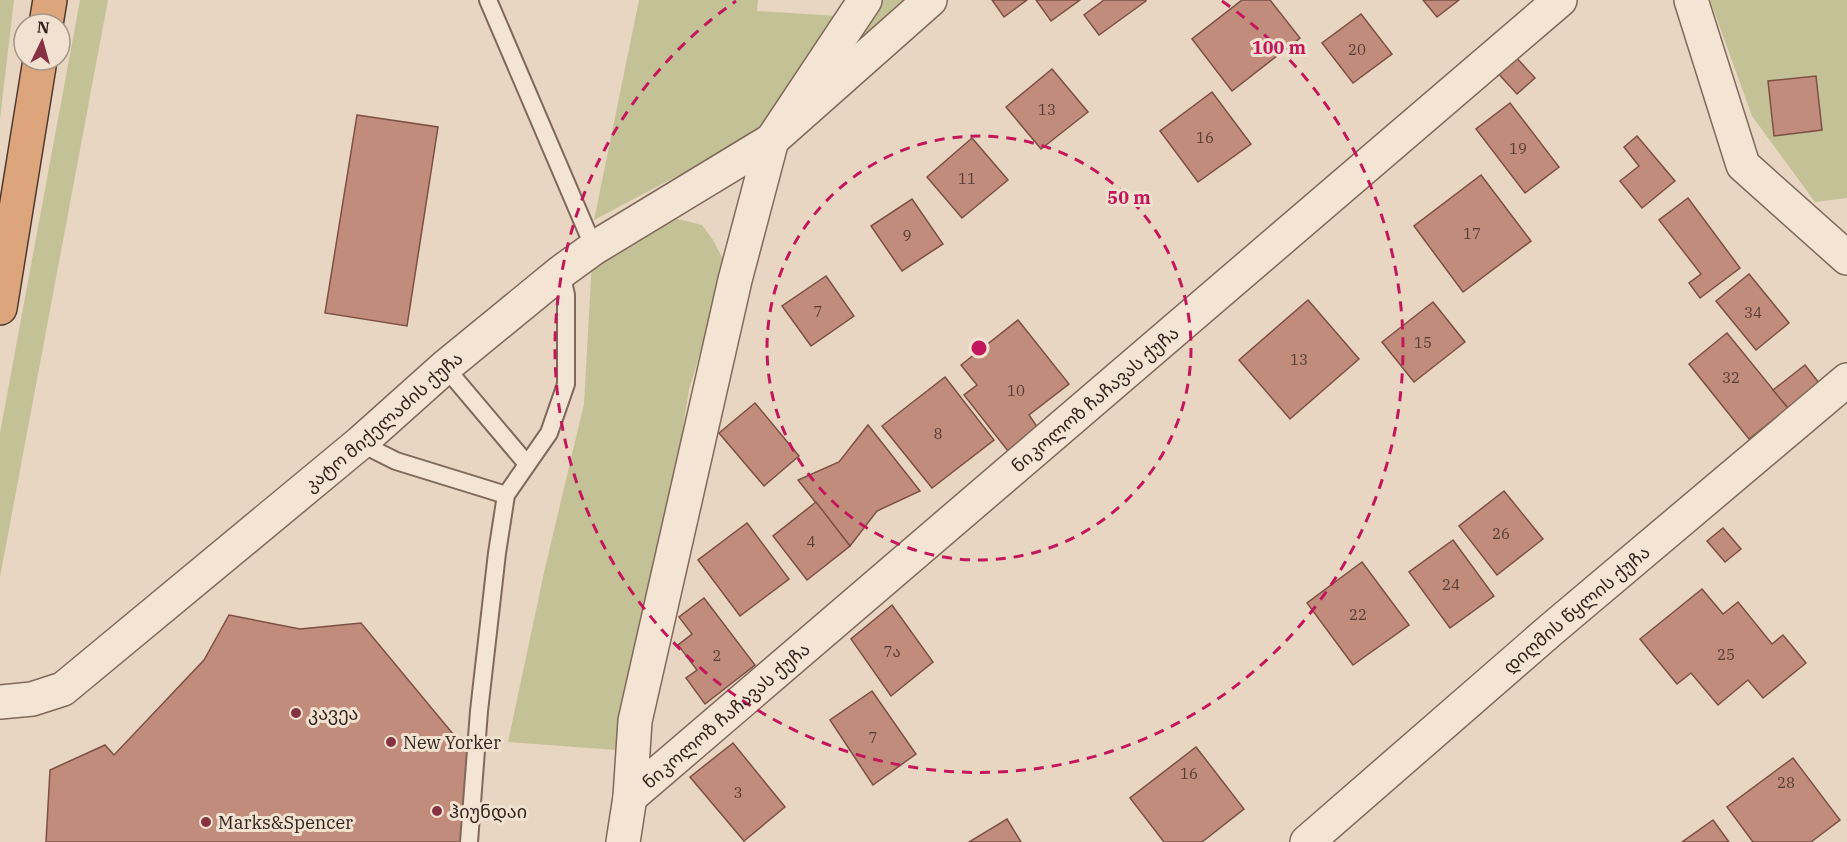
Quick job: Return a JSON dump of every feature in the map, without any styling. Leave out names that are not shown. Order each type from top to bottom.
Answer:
[{"type":"highway","points":[[0,308],[38,72]]},
{"type":"street","points":[[623,842],[630,797],[635,721],[735,280],[772,140],[865,0]]},
{"type":"street","name":"კატო მიქელაძის ქუჩა","points":[[0,702],[32,699],[63,689],[360,443],[445,367],[561,272],[594,248],[772,140],[930,0]]},
{"type":"street","name":"ნიკოლოზ ჩაჩავას ქუჩა","points":[[630,797],[1560,0]]},
{"type":"street","points":[[1691,0],[1743,165],[1847,258]]},
{"type":"street","name":"დიღმის წყლის ქუჩა","points":[[1306,842],[1553,628],[1847,380]]},
{"type":"lane","points":[[488,0],[594,248]]},
{"type":"lane","points":[[469,842],[479,711],[506,495],[549,433],[566,384],[566,295],[561,272]]},
{"type":"lane","points":[[445,367],[527,464]]},
{"type":"lane","points":[[360,443],[396,461],[506,495]]},
{"type":"shaded area","points":[[0,0],[14,0],[12,12],[0,119]]},
{"type":"shaded area","points":[[80,0],[108,0],[0,577],[0,433],[67,72],[72,72],[72,43]]},
{"type":"shaded area","points":[[639,0],[758,0],[757,11],[838,16],[769,120],[738,144],[594,220]]},
{"type":"shaded area","points":[[883,0],[917,0],[823,82]]},
{"type":"shaded area","points":[[1710,0],[1847,0],[1847,198],[1815,202],[1752,116]]},
{"type":"shaded area","points":[[674,218],[702,225],[726,265],[689,390],[674,484],[627,711],[616,750],[508,742],[545,568],[584,404],[592,260]]},
{"type":"building","points":[[992,0],[1027,0],[1004,17]]},
{"type":"building","points":[[1036,0],[1080,0],[1051,21]]},
{"type":"building","points":[[1104,0],[1146,1],[1099,35],[1084,15]]},
{"type":"building","points":[[1242,0],[1270,0],[1300,38],[1232,91],[1192,39]]},
{"type":"building","points":[[1423,0],[1459,0],[1437,17]]},
{"type":"building","points":[[1361,14],[1392,54],[1353,83],[1322,43]]},
{"type":"building","points":[[1513,54],[1535,78],[1517,94],[1495,70]]},
{"type":"building","points":[[1052,69],[1088,112],[1041,149],[1006,107]]},
{"type":"building","points":[[1816,76],[1822,130],[1774,136],[1768,81]]},
{"type":"building","points":[[1212,92],[1251,144],[1198,182],[1160,131]]},
{"type":"building","points":[[1510,103],[1559,167],[1525,193],[1476,129]]},
{"type":"building","points":[[357,115],[438,127],[407,326],[325,313]]},
{"type":"building","points":[[1637,136],[1675,181],[1642,208],[1620,181],[1639,166],[1624,147]]},
{"type":"building","points":[[972,138],[1008,180],[962,218],[927,177]]},
{"type":"building","points":[[1481,175],[1531,241],[1463,292],[1414,226]]},
{"type":"building","points":[[1688,198],[1740,268],[1700,298],[1689,283],[1701,274],[1659,220]]},
{"type":"building","points":[[912,199],[943,244],[902,271],[871,226]]},
{"type":"building","points":[[1749,274],[1789,323],[1756,350],[1716,301]]},
{"type":"building","points":[[826,276],[854,316],[811,346],[782,306]]},
{"type":"building","points":[[1308,300],[1359,359],[1290,419],[1239,360]]},
{"type":"building","points":[[1433,302],[1465,342],[1414,382],[1382,342]]},
{"type":"building","points":[[1018,320],[1069,384],[1029,415],[1038,428],[1008,451],[964,395],[977,385],[961,365]]},
{"type":"building","points":[[1727,333],[1788,408],[1749,439],[1689,364]]},
{"type":"building","points":[[1805,365],[1819,383],[1788,408],[1773,390]]},
{"type":"building","points":[[945,377],[994,440],[932,488],[882,426]]},
{"type":"building","points":[[755,403],[799,456],[764,486],[719,433]]},
{"type":"building","points":[[868,425],[920,491],[877,511],[850,546],[798,480],[839,462]]},
{"type":"building","points":[[1504,491],[1543,539],[1497,575],[1459,526]]},
{"type":"building","points":[[816,502],[850,546],[807,580],[773,536]]},
{"type":"building","points":[[747,523],[789,579],[740,616],[698,560]]},
{"type":"building","points":[[1723,528],[1741,549],[1725,562],[1707,541]]},
{"type":"building","points":[[1453,540],[1494,596],[1450,628],[1409,572]]},
{"type":"building","points":[[1362,562],[1409,625],[1353,665],[1307,603]]},
{"type":"building","points":[[1702,589],[1723,614],[1738,602],[1772,644],[1783,635],[1806,663],[1763,698],[1748,680],[1718,705],[1691,673],[1677,684],[1640,639]]},
{"type":"building","points":[[704,598],[755,665],[705,704],[686,678],[697,670],[678,645],[692,634],[679,617]]},
{"type":"building","points":[[892,605],[933,662],[891,696],[851,639]]},
{"type":"building","points":[[229,615],[300,629],[361,623],[468,752],[461,842],[46,842],[50,770],[105,745],[114,755],[204,660]]},
{"type":"building","points":[[872,691],[916,754],[873,785],[830,720]]},
{"type":"building","points":[[733,743],[785,807],[744,841],[690,777]]},
{"type":"building","points":[[1196,747],[1244,809],[1202,842],[1164,842],[1130,798]]},
{"type":"building","points":[[1793,758],[1840,820],[1811,842],[1753,842],[1727,807]]},
{"type":"building","points":[[1007,819],[1021,842],[969,842]]},
{"type":"building","points":[[1713,820],[1729,842],[1682,842]]},
{"type":"place","name":"კავეა","points":[[296,713]]},
{"type":"place","name":"New Yorker","points":[[391,742]]},
{"type":"place","name":"ჰიუნდაი","points":[[437,811]]},
{"type":"place","name":"Marks&Spencer","points":[[206,822]]}]
